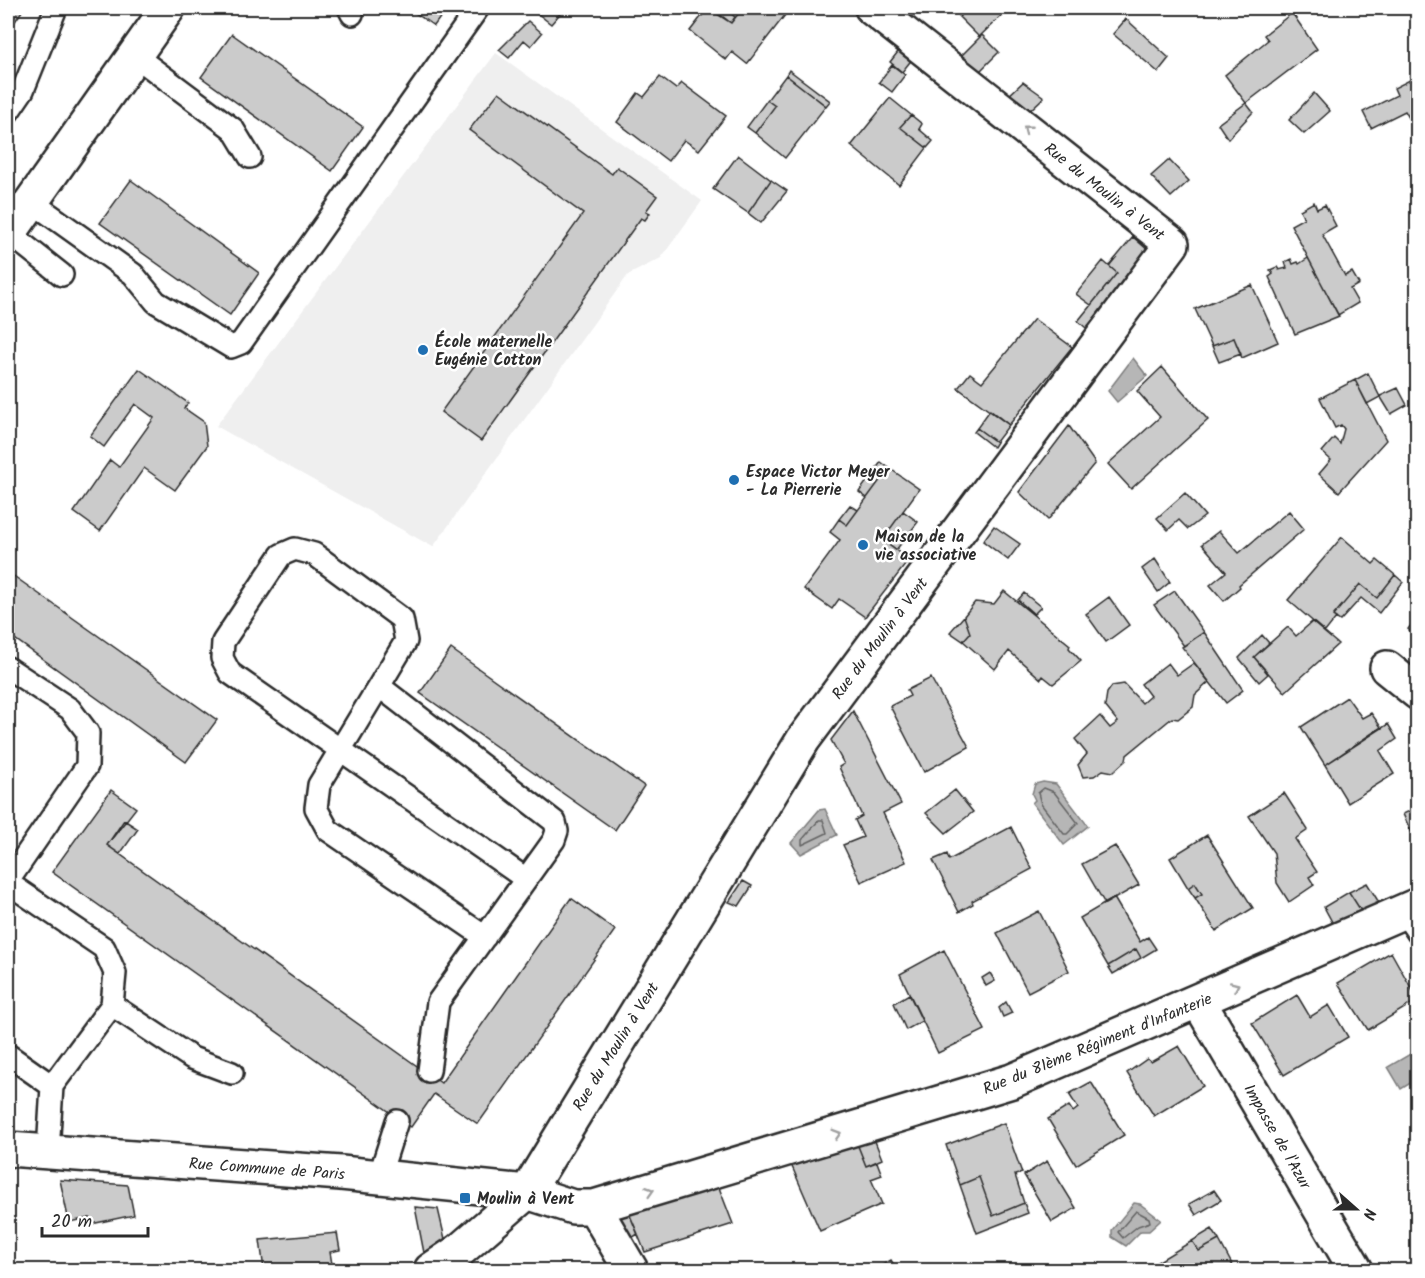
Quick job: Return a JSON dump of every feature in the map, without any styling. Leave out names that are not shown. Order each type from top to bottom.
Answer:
[{"type":"street","points":[[8,234],[168,8]]},
{"type":"street","name":"Rue du Moulin à Vent","points":[[431,1270],[459,1251],[526,1192],[803,740],[1172,244],[872,8]]},
{"type":"street","points":[[1387,668],[1418,693]]},
{"type":"street","name":"Rue du 81ème Régiment d'Infanterie","points":[[594,1207],[1012,1081],[1199,1002],[1413,916]]},
{"type":"street","name":"Impasse de l'Azur","points":[[1199,1002],[1356,1270]]},
{"type":"street","name":"Rue Commune de Paris","points":[[8,1149],[379,1177],[526,1192],[573,1207],[594,1207]]},
{"type":"street","points":[[594,1207],[632,1270]]},
{"type":"lane","points":[[8,112],[23,90],[56,8]]},
{"type":"lane","points":[[32,202],[133,274],[156,302],[231,347],[241,343],[478,8]]},
{"type":"lane","points":[[134,55],[233,129],[250,157]]},
{"type":"lane","points":[[8,234],[62,275]]},
{"type":"lane","points":[[485,938],[328,830],[316,808],[319,785],[340,751],[380,686],[406,641],[402,619],[314,554],[295,549],[281,555],[223,642],[222,658],[230,673],[340,751],[526,879]]},
{"type":"lane","points":[[8,668],[70,709],[88,734],[87,766],[10,874],[104,948],[115,974],[112,1005],[52,1086],[48,1152]]},
{"type":"lane","points":[[380,686],[555,822],[557,831],[554,840],[438,1002],[429,1071]]},
{"type":"lane","points":[[112,1005],[192,1058],[232,1073]]},
{"type":"lane","points":[[8,1055],[52,1086]]},
{"type":"lane","points":[[379,1177],[397,1121]]},
{"type":"shaded area","name":"École maternelle Eugénie Cotton","points":[[496,53],[702,201],[661,258],[628,275],[433,547],[216,426]]},
{"type":"water","points":[[1133,358],[1147,376],[1117,402],[1108,391]]},
{"type":"water","points":[[1043,782],[1056,784],[1088,826],[1064,845],[1032,803],[1035,800],[1032,794],[1035,784]]},
{"type":"water","points":[[825,809],[837,835],[801,854],[791,843],[819,810]]},
{"type":"water","points":[[1417,1050],[1417,1079],[1401,1089],[1388,1067]]},
{"type":"water","points":[[1134,1203],[1140,1204],[1161,1220],[1149,1231],[1141,1231],[1126,1246],[1112,1237],[1112,1230]]},
{"type":"building","points":[[8,8],[24,8],[8,32]]},
{"type":"building","points":[[408,8],[447,8],[434,26]]},
{"type":"building","points":[[535,8],[565,8],[551,24],[533,10]]},
{"type":"building","points":[[708,8],[731,23],[743,8],[786,8],[789,10],[747,64],[732,52],[726,60],[690,31]]},
{"type":"building","points":[[712,8],[724,8],[735,17],[731,23]]},
{"type":"building","points":[[969,8],[1009,8],[979,37],[959,17]]},
{"type":"building","points":[[1292,13],[1317,49],[1246,103],[1225,75],[1268,40],[1264,35]]},
{"type":"building","points":[[1126,19],[1169,58],[1158,72],[1113,34]]},
{"type":"building","points":[[528,21],[542,33],[531,46],[524,40],[509,58],[499,50]]},
{"type":"building","points":[[232,34],[363,127],[332,171],[201,77]]},
{"type":"building","points":[[982,35],[999,52],[976,75],[957,60]]},
{"type":"building","points":[[901,48],[913,58],[902,72],[890,62]]},
{"type":"building","points":[[892,65],[905,75],[892,92],[879,82]]},
{"type":"building","points":[[789,70],[830,101],[826,106],[786,75]]},
{"type":"building","points":[[1418,72],[1418,133],[1405,111],[1371,128],[1363,112],[1397,95],[1394,88],[1412,79],[1410,76]]},
{"type":"building","points":[[786,75],[826,106],[785,158],[755,133],[775,106],[767,100]]},
{"type":"building","points":[[660,77],[676,89],[682,83],[726,116],[699,150],[684,140],[668,161],[617,122],[638,93],[644,97]]},
{"type":"building","points":[[1023,82],[1044,97],[1025,115],[1005,99]]},
{"type":"building","points":[[499,92],[612,174],[617,167],[657,196],[646,211],[650,213],[645,220],[641,218],[481,441],[441,412],[583,214],[469,130]]},
{"type":"building","points":[[1314,93],[1330,111],[1304,134],[1289,120]]},
{"type":"building","points":[[890,98],[911,115],[900,127],[927,148],[899,185],[851,146]]},
{"type":"building","points":[[767,100],[775,106],[755,133],[747,127]]},
{"type":"building","points":[[1246,103],[1253,112],[1228,139],[1218,124]]},
{"type":"building","points":[[911,115],[922,124],[919,129],[933,141],[927,148],[900,127]]},
{"type":"building","points":[[738,155],[771,180],[748,213],[713,189]]},
{"type":"building","points":[[1169,160],[1189,181],[1171,197],[1151,176]]},
{"type":"building","points":[[131,180],[259,273],[230,315],[100,223]]},
{"type":"building","points":[[771,180],[787,191],[761,223],[748,213]]},
{"type":"building","points":[[1314,202],[1317,209],[1325,205],[1336,226],[1322,234],[1345,276],[1352,272],[1359,284],[1350,289],[1358,303],[1338,315],[1291,225],[1304,218],[1300,210]]},
{"type":"building","points":[[1133,237],[1149,251],[1086,328],[1078,321],[1117,273],[1109,266]]},
{"type":"building","points":[[1308,258],[1339,316],[1295,334],[1269,277],[1273,274],[1270,270],[1277,267],[1279,270],[1287,268],[1285,262],[1291,259],[1293,264],[1298,262],[1299,264]]},
{"type":"building","points":[[1103,261],[1117,273],[1091,305],[1076,294]]},
{"type":"building","points":[[1252,285],[1278,342],[1242,358],[1234,338],[1212,346],[1195,309]]},
{"type":"building","points":[[1034,319],[1072,347],[1009,425],[958,388],[970,373],[982,382]]},
{"type":"building","points":[[1234,338],[1241,354],[1219,362],[1212,346]]},
{"type":"building","points":[[1162,367],[1208,420],[1131,489],[1108,464],[1160,417],[1137,391]]},
{"type":"building","points":[[139,369],[188,403],[184,408],[204,422],[207,446],[175,490],[144,468],[100,531],[74,512],[110,460],[119,467],[154,418],[135,404],[104,447],[90,436]]},
{"type":"building","points":[[1368,373],[1380,397],[1367,404],[1355,380]]},
{"type":"building","points":[[1355,380],[1386,440],[1339,492],[1319,474],[1331,460],[1322,452],[1334,438],[1340,444],[1344,429],[1341,425],[1335,428],[1320,398]]},
{"type":"building","points":[[1398,388],[1407,405],[1391,414],[1380,396]]},
{"type":"building","points":[[990,410],[1009,425],[996,442],[977,428]]},
{"type":"building","points":[[1069,426],[1095,463],[1048,520],[1019,492]]},
{"type":"building","points":[[977,428],[996,442],[993,447],[974,432]]},
{"type":"building","points":[[881,462],[889,468],[867,498],[859,492]]},
{"type":"building","name":"Maison de la vie associative","points":[[889,468],[919,489],[882,540],[909,560],[865,617],[839,599],[832,609],[804,589],[840,540],[830,532],[839,519],[847,525]]},
{"type":"building","points":[[1185,493],[1205,516],[1188,529],[1179,520],[1168,530],[1157,518]]},
{"type":"building","points":[[850,505],[858,510],[847,525],[839,519]]},
{"type":"building","name":"Espace Victor Meyer - La Pierrerie","points":[[903,511],[918,522],[896,550],[882,540]]},
{"type":"building","points":[[1289,511],[1304,529],[1239,585],[1240,587],[1224,601],[1210,585],[1226,572],[1202,544],[1219,531],[1239,553]]},
{"type":"building","points":[[994,526],[1020,544],[1008,560],[983,541]]},
{"type":"building","points":[[1342,537],[1373,564],[1377,560],[1395,575],[1377,598],[1360,584],[1333,616],[1336,618],[1325,632],[1288,600]]},
{"type":"building","points":[[1155,559],[1170,582],[1158,592],[1142,569]]},
{"type":"building","points":[[8,572],[217,720],[186,762],[8,634]]},
{"type":"building","points":[[1395,575],[1403,582],[1379,613],[1361,598],[1340,621],[1333,616],[1360,584],[1377,598]]},
{"type":"building","points":[[1004,591],[1070,645],[1069,648],[1081,661],[1053,684],[1043,676],[1041,679],[1009,651],[995,669],[963,641],[970,633],[964,616],[975,602],[994,604]]},
{"type":"building","points":[[1175,591],[1204,632],[1184,646],[1154,605]]},
{"type":"building","points":[[1024,593],[1041,607],[1034,614],[1018,600]]},
{"type":"building","points":[[1109,597],[1129,625],[1106,642],[1086,614]]},
{"type":"building","points":[[964,616],[970,633],[963,641],[950,632]]},
{"type":"building","points":[[1418,616],[1418,637],[1408,629]]},
{"type":"building","points":[[1312,622],[1338,644],[1285,692],[1254,657],[1288,627],[1296,636]]},
{"type":"building","points":[[1204,632],[1243,690],[1226,703],[1182,647]]},
{"type":"building","points":[[1262,635],[1269,643],[1254,657],[1268,674],[1259,682],[1239,658]]},
{"type":"building","points":[[451,649],[644,786],[615,830],[420,693]]},
{"type":"building","points":[[1168,663],[1177,675],[1194,663],[1209,682],[1195,695],[1193,707],[1178,719],[1172,718],[1127,755],[1126,760],[1113,772],[1103,770],[1094,776],[1083,777],[1078,765],[1087,754],[1075,739],[1100,716],[1110,728],[1118,722],[1105,706],[1107,693],[1112,686],[1124,684],[1142,703],[1150,696],[1141,684]]},
{"type":"building","points":[[931,678],[969,747],[924,772],[890,706],[910,696],[907,690]]},
{"type":"building","points":[[1347,697],[1362,718],[1371,713],[1381,727],[1325,765],[1301,727]]},
{"type":"building","points":[[853,711],[901,804],[883,813],[906,862],[861,882],[843,845],[863,837],[855,820],[862,816],[839,767],[844,764],[831,740]]},
{"type":"building","points":[[1388,724],[1397,739],[1380,751],[1394,774],[1348,803],[1325,765]]},
{"type":"building","points":[[111,790],[136,808],[107,845],[441,1083],[571,898],[615,930],[478,1124],[434,1094],[411,1127],[52,872]]},
{"type":"building","points":[[955,790],[973,812],[946,833],[926,813]]},
{"type":"building","points":[[1284,793],[1308,830],[1295,839],[1317,872],[1309,877],[1314,885],[1289,902],[1277,883],[1274,853],[1249,816]]},
{"type":"building","points":[[1414,809],[1418,816],[1416,842],[1403,814]]},
{"type":"building","points":[[124,820],[138,829],[120,854],[107,845]]},
{"type":"building","points":[[1011,827],[1032,869],[972,901],[973,904],[959,912],[933,860],[947,854],[949,860]]},
{"type":"building","points":[[1207,835],[1253,908],[1216,931],[1195,898],[1202,894],[1195,883],[1188,888],[1170,858]]},
{"type":"building","points":[[1115,846],[1139,885],[1105,904],[1082,864]]},
{"type":"building","points":[[743,881],[752,886],[739,906],[729,902]]},
{"type":"building","points":[[1195,883],[1202,894],[1195,898],[1188,888]]},
{"type":"building","points":[[1367,883],[1383,909],[1365,917],[1349,892]]},
{"type":"building","points":[[1349,892],[1365,917],[1337,931],[1324,907]]},
{"type":"building","points":[[1114,898],[1140,942],[1148,937],[1156,949],[1141,958],[1136,949],[1108,966],[1080,918]]},
{"type":"building","points":[[1039,911],[1069,971],[1028,992],[997,933]]},
{"type":"building","points":[[1136,949],[1141,958],[1113,974],[1108,966]]},
{"type":"building","points":[[944,950],[985,1030],[938,1053],[900,974]]},
{"type":"building","points":[[1391,952],[1418,1000],[1368,1030],[1338,983]]},
{"type":"building","points":[[990,973],[995,981],[986,986],[982,978]]},
{"type":"building","points":[[909,994],[922,1021],[906,1030],[894,1003]]},
{"type":"building","points":[[1297,995],[1310,1017],[1329,1005],[1348,1037],[1284,1075],[1252,1023]]},
{"type":"building","points":[[1006,1002],[1012,1013],[1003,1017],[999,1008]]},
{"type":"building","points":[[1179,1046],[1203,1086],[1154,1116],[1127,1073],[1147,1059],[1151,1062]]},
{"type":"building","points":[[1091,1082],[1124,1135],[1076,1165],[1048,1119],[1069,1106],[1073,1112],[1078,1108],[1069,1094]]},
{"type":"building","points":[[1004,1123],[1022,1173],[1015,1175],[1024,1203],[993,1216],[979,1177],[960,1185],[946,1145]]},
{"type":"building","points":[[873,1136],[882,1159],[866,1166],[856,1141]]},
{"type":"building","points":[[856,1141],[866,1166],[877,1162],[882,1175],[871,1179],[882,1204],[820,1231],[790,1162]]},
{"type":"building","points":[[1047,1161],[1076,1208],[1052,1222],[1024,1175]]},
{"type":"building","points":[[979,1177],[993,1216],[1024,1203],[1028,1213],[977,1233],[960,1185]]},
{"type":"building","points":[[60,1180],[128,1185],[134,1215],[91,1224],[90,1218],[69,1222]]},
{"type":"building","points":[[718,1185],[733,1224],[645,1252],[629,1213]]},
{"type":"building","points":[[1214,1190],[1221,1200],[1196,1215],[1189,1204]]},
{"type":"building","points":[[415,1207],[438,1209],[445,1239],[424,1253]]},
{"type":"building","points":[[629,1213],[638,1234],[624,1243],[616,1217]]},
{"type":"building","points":[[1212,1229],[1219,1240],[1199,1251],[1192,1241]]},
{"type":"building","points":[[337,1233],[340,1250],[330,1252],[333,1270],[264,1270],[260,1240]]},
{"type":"building","points":[[1219,1240],[1235,1270],[1144,1270],[1192,1241],[1199,1251]]},
{"type":"building","points":[[891,1260],[897,1270],[874,1270]]},
{"type":"place","name":"École maternelle Eugénie Cotton","points":[[423,350]]},
{"type":"place","name":"Espace Victor Meyer - La Pierrerie","points":[[734,480]]},
{"type":"place","name":"Maison de la vie associative","points":[[863,545]]},
{"type":"place","name":"Moulin à Vent","points":[[465,1198]]}]
